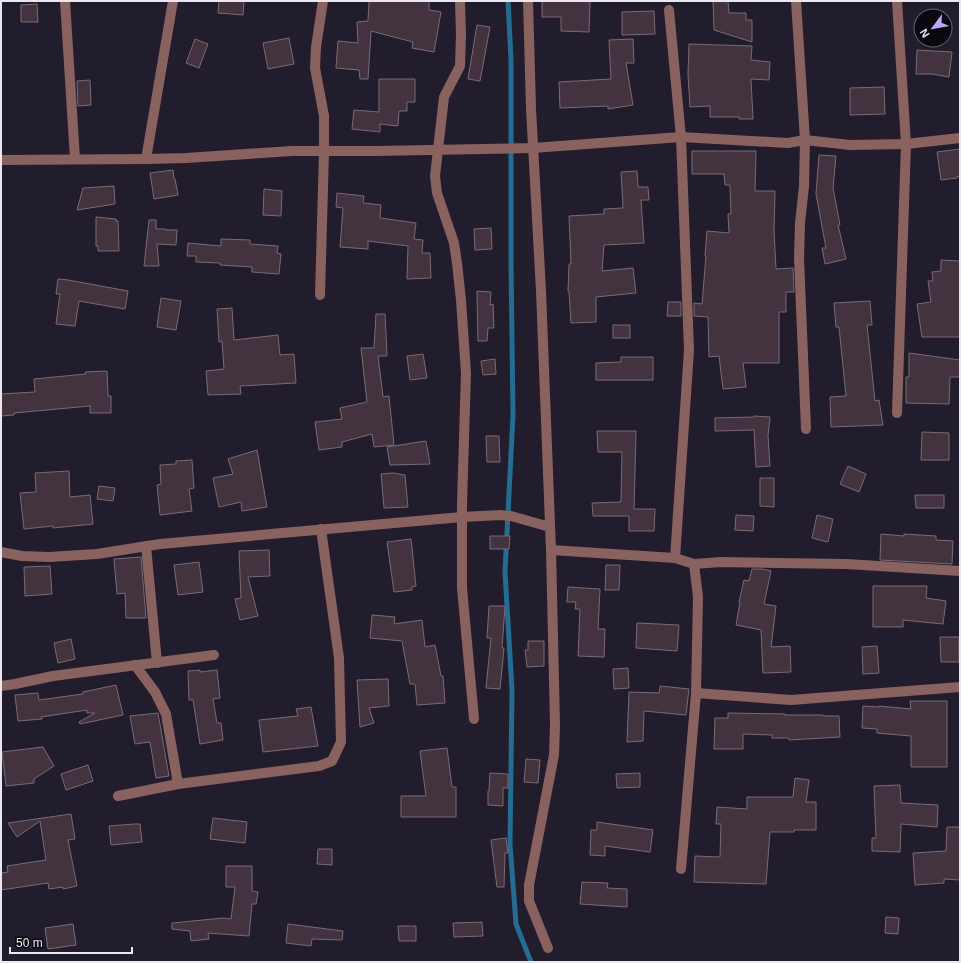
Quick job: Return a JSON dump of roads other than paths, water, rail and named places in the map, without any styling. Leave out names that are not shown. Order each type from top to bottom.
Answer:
[{"type":"street","points":[[65,1],[75,159]]},
{"type":"street","points":[[146,159],[173,1]]},
{"type":"street","points":[[320,295],[324,116],[315,68],[316,47],[323,1]]},
{"type":"street","points":[[460,1],[460,66],[444,97],[435,176],[437,193],[454,243],[458,263],[466,373],[462,517],[462,588],[474,719]]},
{"type":"street","points":[[528,1],[531,109],[551,550],[555,725],[554,755],[529,885],[529,901],[548,948]]},
{"type":"street","points":[[796,1],[805,140],[804,186],[800,223],[799,258],[806,429]]},
{"type":"street","points":[[897,1],[906,144],[898,413]]},
{"type":"street","points":[[669,10],[681,137],[689,350],[675,558]]},
{"type":"street","points":[[1,160],[186,158],[292,151],[533,148],[681,137],[788,143],[805,140],[850,145],[906,144],[960,138]]},
{"type":"street","points":[[1,552],[22,556],[49,557],[97,554],[160,544],[321,529],[500,515],[512,516],[550,527]]},
{"type":"street","points":[[118,796],[178,784],[319,766],[332,761],[341,742],[339,658],[321,529]]},
{"type":"street","points":[[146,546],[157,663]]},
{"type":"street","points":[[551,550],[675,558],[694,564],[721,562],[846,564],[960,571]]},
{"type":"street","points":[[681,868],[696,693],[698,597],[694,564]]},
{"type":"street","points":[[1,686],[53,676],[214,655]]},
{"type":"street","points":[[135,665],[155,692],[166,714],[178,784]]},
{"type":"street","points":[[696,693],[791,700],[960,687]]},
{"type":"waterway","points":[[508,1],[511,60],[513,415],[505,572],[512,690],[510,844],[516,924],[531,962]]}]
